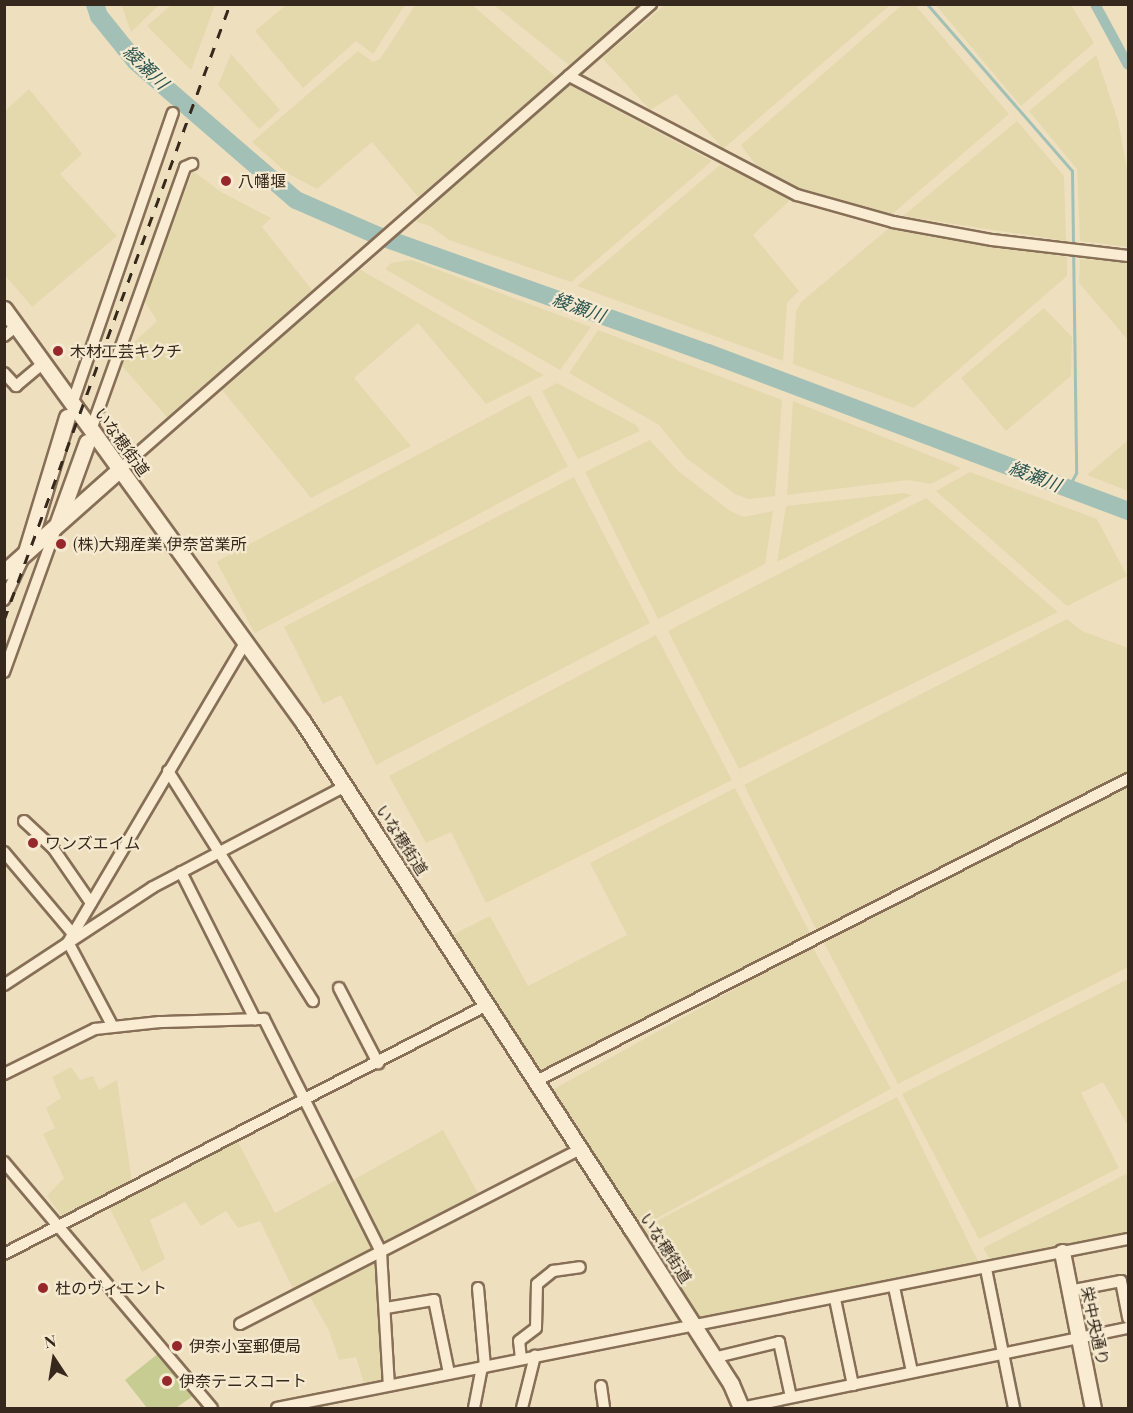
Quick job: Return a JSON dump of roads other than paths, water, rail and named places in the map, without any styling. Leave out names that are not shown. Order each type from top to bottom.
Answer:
[{"type":"street","points":[[4,572],[375,247],[401,220],[651,4]]},
{"type":"street","points":[[569,76],[797,195],[904,224],[992,240],[1128,256]]},
{"type":"street","points":[[4,600],[26,552],[69,411],[173,113]]},
{"type":"street","points":[[4,672],[185,167],[192,164]]},
{"type":"street","name":"いな穂街道","points":[[4,309],[43,363],[69,411],[120,469],[247,640],[345,786],[693,1325],[741,1408]]},
{"type":"street","points":[[4,336],[17,326]]},
{"type":"street","points":[[4,373],[16,386],[43,363]]},
{"type":"street","points":[[70,938],[247,640]]},
{"type":"street","points":[[168,771],[220,850],[313,1001]]},
{"type":"street","points":[[536,1081],[1128,779]]},
{"type":"street","points":[[4,984],[70,938],[181,872],[345,786]]},
{"type":"street","points":[[24,821],[53,848],[91,903]]},
{"type":"street","points":[[4,852],[70,938],[112,1027]]},
{"type":"street","points":[[181,872],[255,1019]]},
{"type":"street","points":[[339,988],[378,1063]]},
{"type":"street","points":[[4,1254],[487,1005]]},
{"type":"street","points":[[4,1074],[95,1029],[264,1019],[381,1252],[389,1385]]},
{"type":"street","points":[[240,1324],[580,1149]]},
{"type":"street","points":[[4,1162],[59,1224],[212,1408]]},
{"type":"street","points":[[277,1408],[1128,1239]]},
{"type":"street","name":"栄中央通り","points":[[1062,1252],[1094,1408]]},
{"type":"street","points":[[522,1359],[519,1341],[536,1328],[537,1284],[553,1271],[580,1268]]},
{"type":"street","points":[[986,1269],[1014,1408]]},
{"type":"street","points":[[1069,1291],[1121,1281],[1128,1318]]},
{"type":"street","points":[[894,1287],[912,1372]]},
{"type":"street","points":[[474,1408],[483,1367],[478,1288]]},
{"type":"street","points":[[834,1299],[853,1385]]},
{"type":"street","points":[[386,1308],[434,1300],[449,1373]]},
{"type":"street","points":[[741,1408],[1128,1328]]},
{"type":"street","points":[[713,1358],[779,1342],[791,1397]]},
{"type":"street","points":[[522,1408],[535,1356]]},
{"type":"street","points":[[601,1386],[604,1408]]},
{"type":"waterway","name":"綾瀬川","points":[[95,4],[99,16],[136,62],[296,200],[376,235],[708,353],[1128,511]]},
{"type":"waterway","points":[[927,4],[1072,171],[1076,473],[1068,488]]},
{"type":"waterway","points":[[1095,4],[1128,65]]},
{"type":"waterway","points":[[992,1273],[1020,1408]]},
{"type":"railway","points":[[4,620],[230,4]]},
{"type":"place","name":"八幡堰","points":[[226,181]]},
{"type":"place","name":"木材工芸キクチ","points":[[58,351]]},
{"type":"place","name":"(株)大翔産業 伊奈営業所","points":[[61,544]]},
{"type":"place","name":"ワンズエイム","points":[[33,843]]},
{"type":"place","name":"杜のヴィエント","points":[[43,1288]]},
{"type":"place","name":"伊奈小室郵便局","points":[[177,1346]]},
{"type":"place","name":"伊奈テニスコート","points":[[167,1381]]}]
